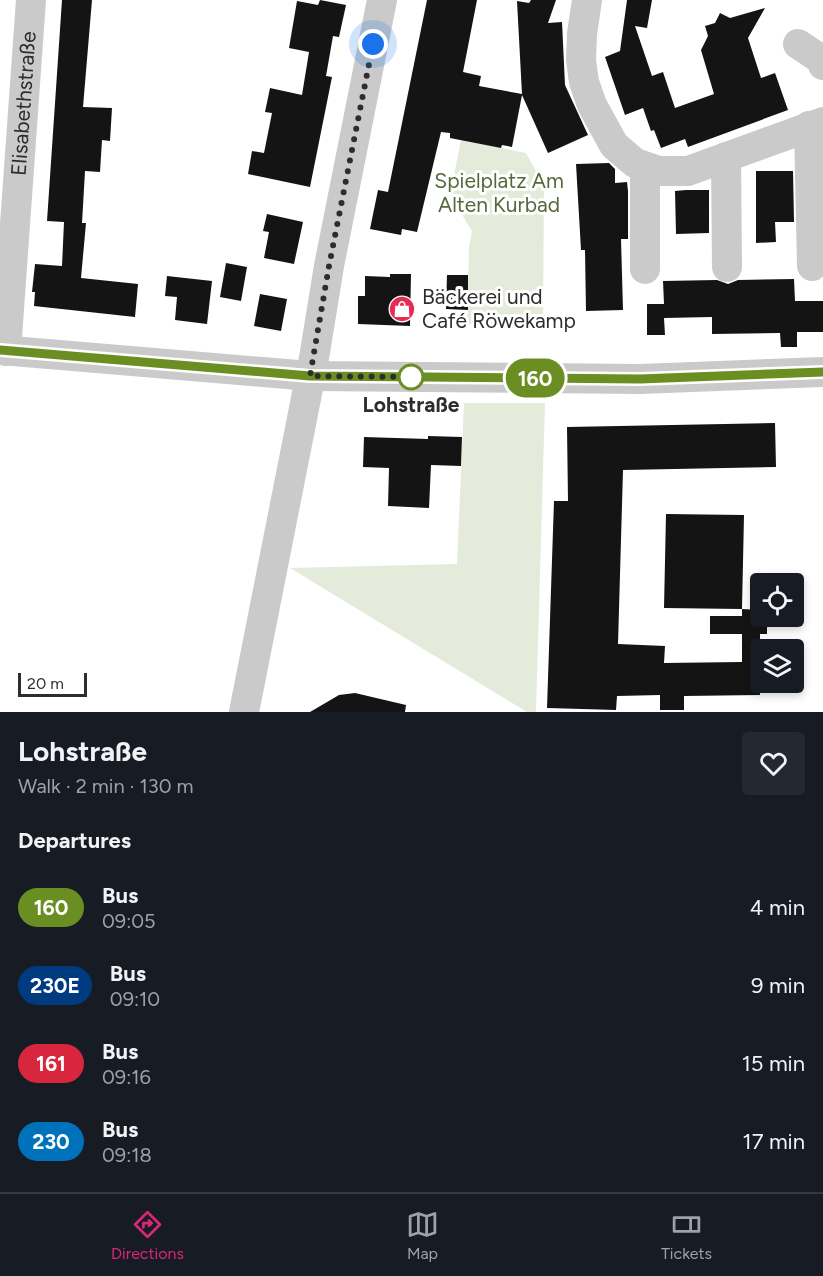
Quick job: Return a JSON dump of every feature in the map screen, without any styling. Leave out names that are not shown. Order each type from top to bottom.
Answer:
[{"type":"street","name":"Elisabethstraße","points":[[3,351],[31,0]]},
{"type":"street","points":[[244,712],[382,0]]},
{"type":"street","points":[[587,0],[581,60],[584,82],[592,105],[614,145],[635,163],[666,172],[688,171],[816,124],[812,266]]},
{"type":"street","points":[[798,44],[822,60],[823,65]]},
{"type":"street","points":[[726,157],[727,267]]},
{"type":"street","points":[[645,167],[645,269]]},
{"type":"street","points":[[3,351],[310,376],[640,379],[823,372]]},
{"type":"green space","name":"Spielplatz Am Alten Kurbad","points":[[461,140],[526,153],[544,185],[543,324],[467,324],[469,247],[472,231],[450,195]]},
{"type":"green space","points":[[464,403],[545,403],[536,712],[527,712],[290,568],[457,564]]},
{"type":"building","points":[[62,0],[92,0],[83,107],[112,108],[110,141],[102,140],[100,172],[85,171],[82,223],[86,223],[81,278],[138,284],[135,317],[34,306],[35,292],[32,292],[35,264],[62,266],[64,222],[47,221]]},
{"type":"building","points":[[320,0],[346,5],[339,37],[333,36],[326,76],[332,77],[310,187],[248,174],[252,151],[264,153],[272,113],[265,112],[270,88],[302,95],[309,52],[289,48],[297,1],[318,5]]},
{"type":"building","points":[[427,0],[477,0],[463,72],[481,76],[479,86],[522,94],[517,1],[529,3],[531,0],[556,0],[548,23],[562,22],[565,85],[588,135],[548,153],[522,95],[512,147],[502,145],[501,148],[450,138],[450,133],[441,132],[417,232],[402,229],[401,235],[370,229],[378,190],[388,192]]},
{"type":"building","points":[[627,0],[652,0],[647,28],[635,26],[652,76],[663,72],[675,108],[714,94],[701,50],[708,36],[705,26],[715,23],[720,13],[730,18],[765,8],[748,38],[761,78],[775,73],[788,110],[688,147],[685,139],[661,148],[654,130],[651,131],[643,108],[625,115],[605,57],[620,51]]},
{"type":"building","points":[[609,163],[615,169],[615,183],[627,182],[628,191],[628,239],[621,239],[623,310],[586,311],[585,250],[581,250],[576,164]]},
{"type":"building","points":[[756,171],[793,171],[794,222],[775,222],[776,242],[756,243]]},
{"type":"building","points":[[709,190],[709,233],[676,234],[675,191]]},
{"type":"building","points":[[267,214],[303,222],[294,264],[264,258],[269,232],[263,231]]},
{"type":"building","points":[[226,263],[247,267],[241,301],[220,297]]},
{"type":"building","points":[[390,274],[411,274],[410,326],[358,324],[358,296],[365,296],[365,276],[390,277]]},
{"type":"building","points":[[447,275],[468,275],[468,310],[446,309]]},
{"type":"building","points":[[167,276],[212,281],[207,324],[175,320],[177,297],[165,296]]},
{"type":"building","points":[[794,279],[795,301],[823,301],[823,332],[797,332],[797,347],[781,347],[780,333],[712,334],[712,317],[664,318],[665,335],[647,335],[647,304],[664,304],[663,281],[717,280],[728,284],[738,280]]},
{"type":"building","points":[[260,294],[287,299],[281,331],[254,326]]},
{"type":"building","points":[[775,423],[776,467],[623,470],[618,644],[665,646],[664,663],[742,662],[742,634],[710,634],[710,616],[742,616],[742,609],[750,609],[750,627],[767,627],[767,634],[760,634],[760,639],[750,639],[750,693],[760,693],[760,695],[684,696],[684,710],[660,710],[660,695],[617,696],[616,710],[547,708],[554,501],[568,501],[567,427]]},
{"type":"building","points":[[428,436],[462,437],[461,466],[431,465],[429,508],[388,506],[389,468],[363,467],[364,437],[428,439]]},
{"type":"building","points":[[666,514],[744,515],[742,609],[664,608]]},
{"type":"building","points":[[355,693],[406,705],[405,712],[310,712],[339,695]]},
{"type":"bus line","name":"160","points":[[0,350],[310,376],[640,379],[823,372]]},
{"type":"place","name":"Bäckerei und Café Röwekamp","points":[[402,309]]},
{"type":"place","name":"Lohstraße","points":[[411,377]]},
{"type":"route","points":[[373,44],[329,266],[310,376],[411,377]]}]
